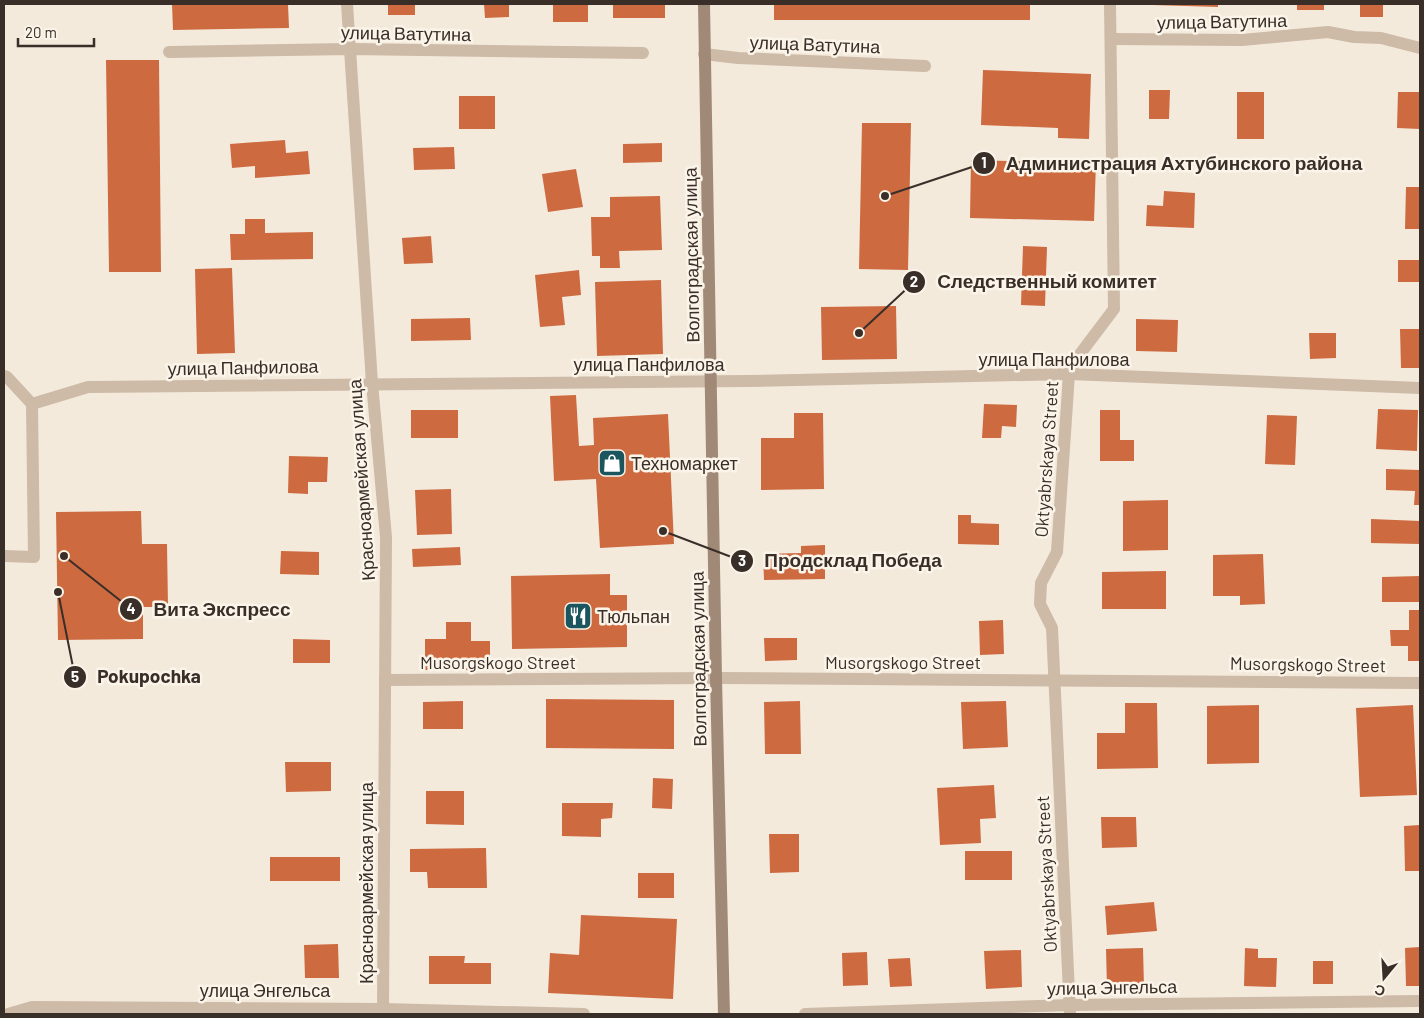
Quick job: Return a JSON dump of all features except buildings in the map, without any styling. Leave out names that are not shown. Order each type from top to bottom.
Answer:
[{"type":"street","name":"Красноармейская улица","points":[[348,4],[372,383],[386,537],[383,1011]]},
{"type":"street","name":"Волгоградская улица","points":[[704,4],[724,1014]]},
{"type":"street","name":"Oktyabrskaya Street","points":[[1070,1010],[1052,628],[1040,604],[1041,583],[1057,552],[1069,374],[1078,358],[1114,309],[1112,39],[1110,4]]},
{"type":"street","name":"улица Ватутина","points":[[1112,39],[1242,40],[1328,32],[1354,37],[1381,38],[1420,48]]},
{"type":"street","name":"улица Ватутина","points":[[169,52],[350,49],[643,53]]},
{"type":"street","name":"улица Ватутина","points":[[704,54],[738,58],[925,66]]},
{"type":"street","name":"улица Панфилова","points":[[32,404],[88,387],[372,383],[712,382],[1069,374],[1420,388]]},
{"type":"street","points":[[4,376],[32,404],[34,557],[4,556]]},
{"type":"street","name":"Musorgskogo Street","points":[[385,680],[716,678],[1420,683]]},
{"type":"street","name":"улица Энгельса","points":[[805,1014],[1070,1010],[1420,1001]]},
{"type":"street","name":"улица Энгельса","points":[[8,1014],[32,1010],[383,1011],[584,1014]]},
{"type":"place","name":"Администрация Ахтубинского района","points":[[885,196]]},
{"type":"place","name":"Следственный комитет","points":[[859,333]]},
{"type":"place","name":"Техномаркет","points":[[612,463]]},
{"type":"place","name":"Продсклад Победа","points":[[663,531]]},
{"type":"place","name":"Вита Экспресс","points":[[64,556]]},
{"type":"place","name":"Pokupochka","points":[[58,592]]},
{"type":"place","name":"Тюльпан","points":[[578,616]]}]
